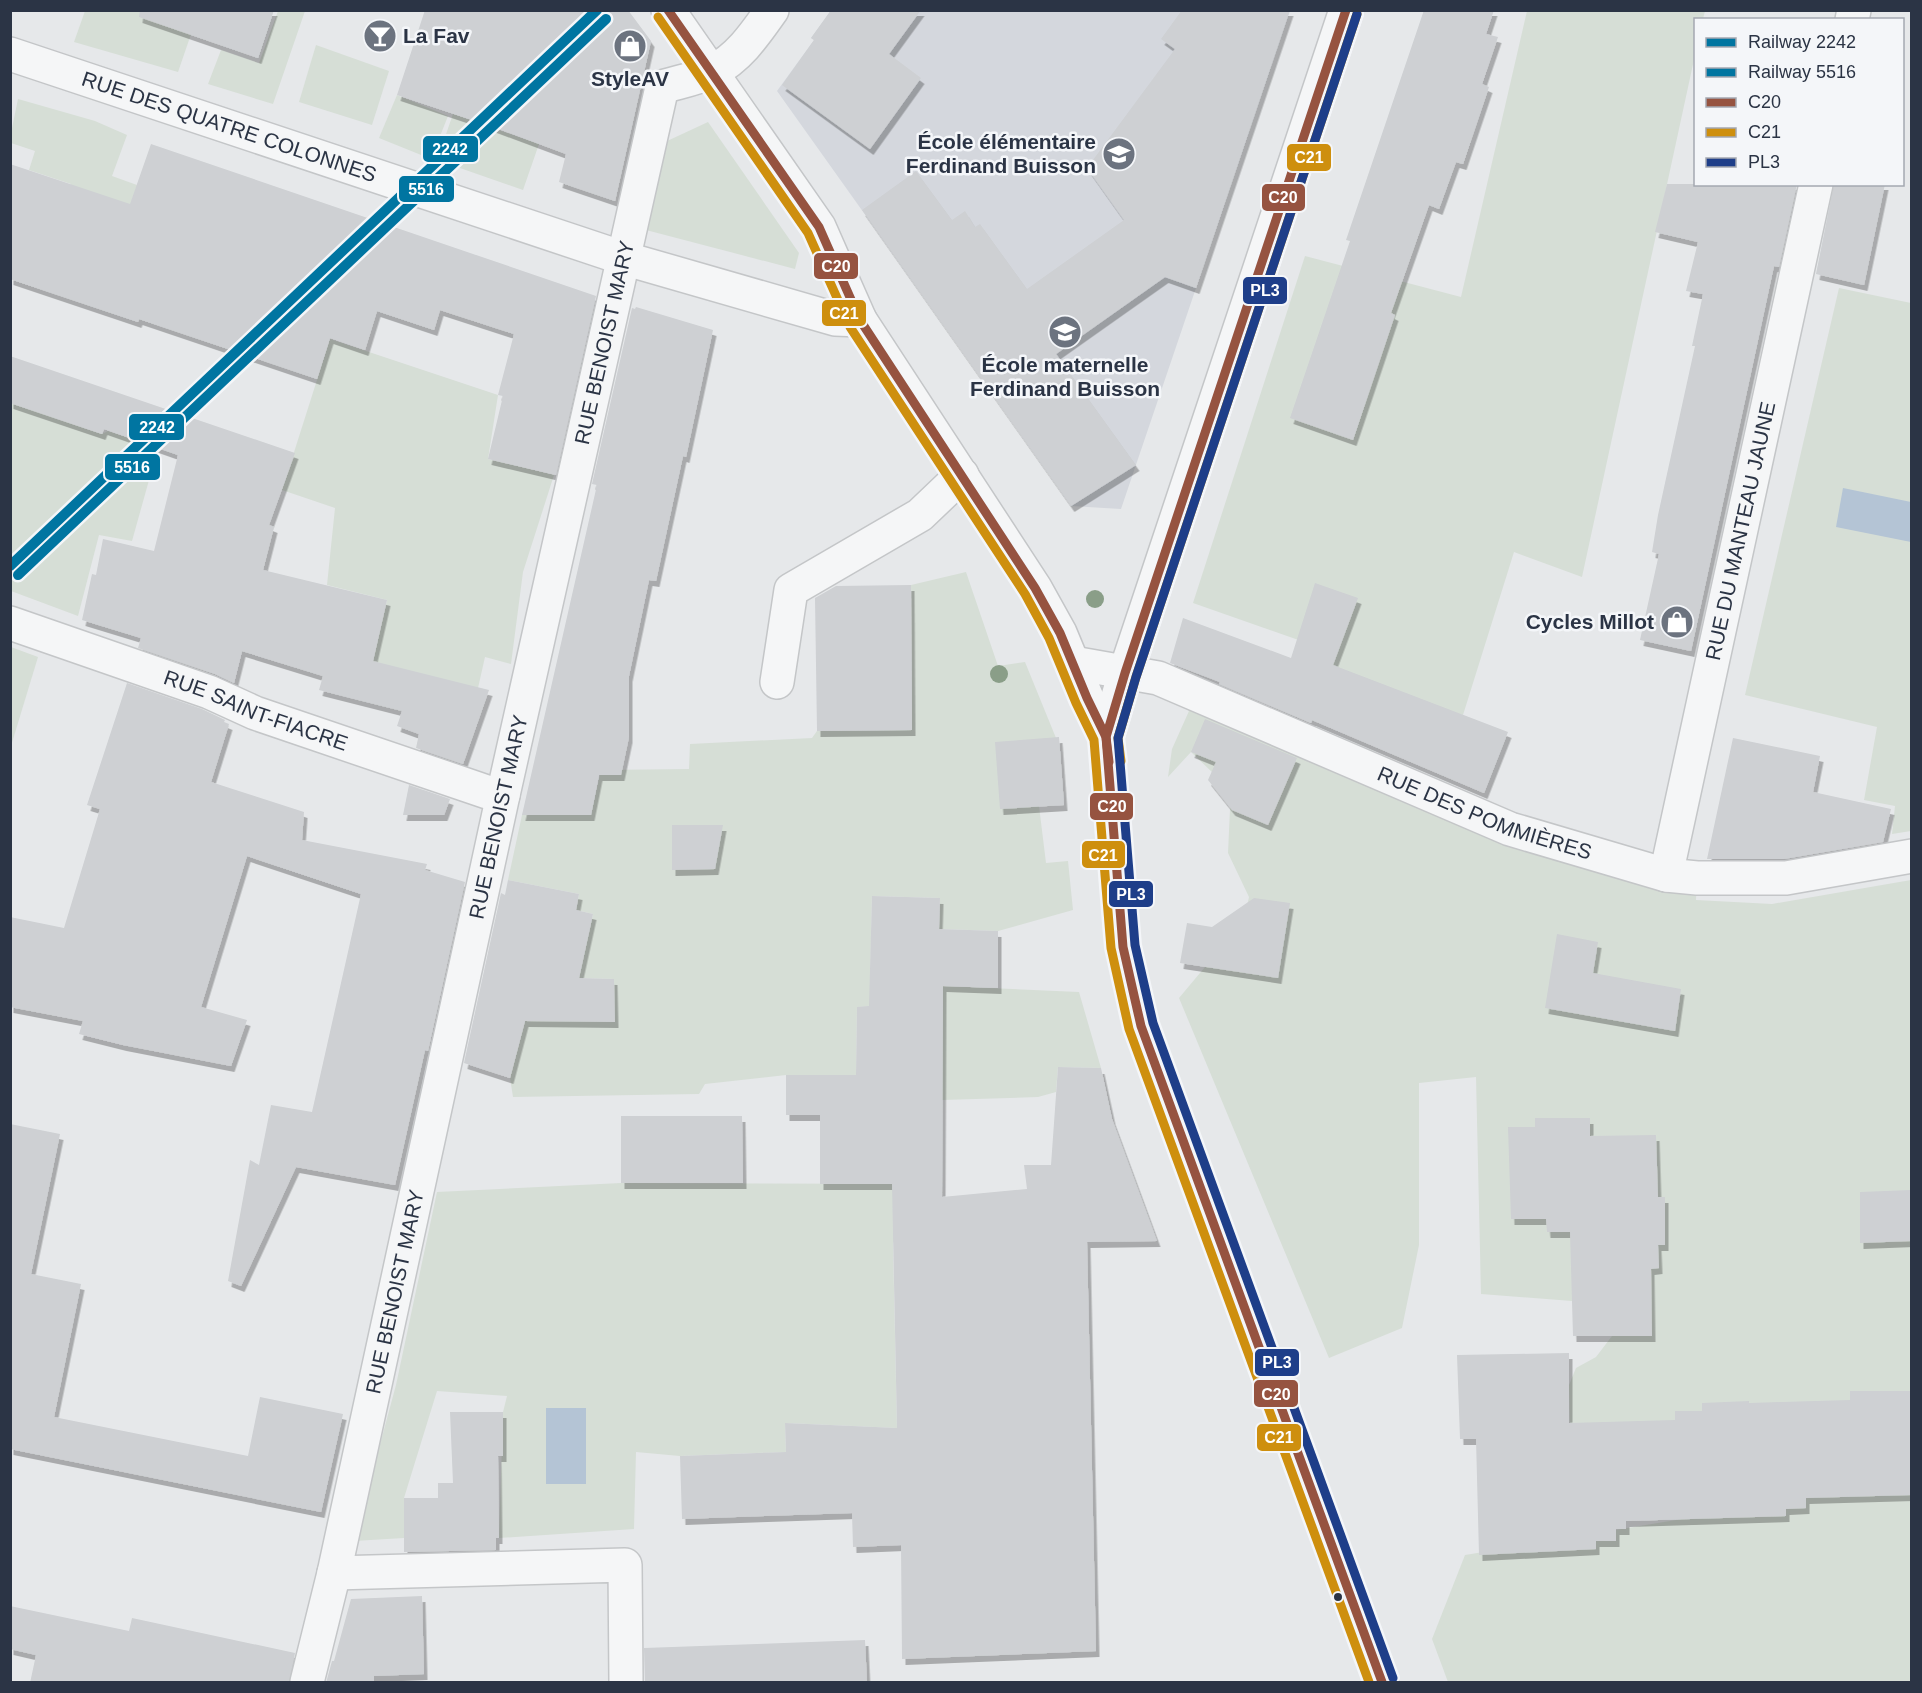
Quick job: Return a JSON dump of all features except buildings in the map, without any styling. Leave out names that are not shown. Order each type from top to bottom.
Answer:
[{"type":"street","points":[[668,10],[819,227],[860,320],[1035,588],[1060,633],[1106,737],[1123,947],[1141,1026],[1382,1683]]},
{"type":"street","name":"RUE BENOIST MARY","points":[[307,1683],[334,1573],[503,795],[662,87],[712,72],[730,60],[748,44],[772,10]]},
{"type":"street","points":[[1106,737],[1125,673],[1346,10]]},
{"type":"street","name":"RUE DES QUATRE COLONNES","points":[[10,54],[623,258],[835,319],[860,320]]},
{"type":"street","name":"RUE DU MANTEAU JAUNE","points":[[1666,875],[1816,186]]},
{"type":"street","points":[[777,682],[791,590],[920,515],[962,475]]},
{"type":"street","name":"RUE SAINT-FIACRE","points":[[10,623],[209,692],[255,713],[487,792],[503,795]]},
{"type":"street","name":"RUE DES POMMIÈRES","points":[[1073,663],[1158,678],[1510,829],[1666,875],[1697,878],[1786,878],[1911,856]]},
{"type":"street","points":[[334,1573],[625,1565],[626,1683]]},
{"type":"shaded area","points":[[85,11],[199,11],[178,72],[74,42]]},
{"type":"shaded area","points":[[278,11],[305,11],[273,104],[208,84],[221,50],[259,63]]},
{"type":"shaded area","points":[[831,11],[1290,11],[1121,509],[1071,506],[777,91],[814,40],[811,38]]},
{"type":"shaded area","points":[[1527,11],[1705,11],[1703,18],[1694,18],[1694,60],[1582,577],[1514,552],[1463,715],[1326,671],[1307,643],[1193,603],[1305,256],[1461,297]]},
{"type":"shaded area","points":[[316,45],[389,71],[372,125],[299,102]]},
{"type":"shaded area","points":[[397,95],[448,116],[431,159],[379,138]]},
{"type":"shaded area","points":[[18,99],[95,121],[127,135],[112,176],[137,185],[110,265],[55,229],[71,184],[29,170],[35,151],[11,143]]},
{"type":"shaded area","points":[[453,114],[539,144],[523,190],[437,160]]},
{"type":"shaded area","points":[[708,122],[799,253],[795,269],[646,230],[665,142]]},
{"type":"shaded area","points":[[1839,288],[1911,303],[1911,831],[1892,834],[1895,806],[1864,800],[1877,727],[1745,695]]},
{"type":"shaded area","points":[[330,339],[498,395],[488,459],[554,475],[523,572],[511,664],[485,657],[478,688],[402,711],[364,701],[387,600],[327,585],[335,508],[282,490]]},
{"type":"shaded area","points":[[11,403],[102,434],[108,431],[158,448],[132,541],[99,535],[78,616],[11,591]]},
{"type":"shaded area","points":[[966,572],[998,666],[1025,662],[1056,738],[1039,806],[1046,863],[1068,861],[1073,910],[998,931],[939,929],[940,898],[872,896],[870,983],[890,988],[889,1006],[857,1007],[856,1079],[818,1075],[786,1075],[705,1084],[699,1094],[513,1097],[510,1078],[525,1021],[614,979],[579,978],[593,914],[576,910],[579,894],[508,880],[522,815],[591,815],[601,770],[689,769],[690,744],[812,738],[817,731],[912,730],[911,585]]},
{"type":"shaded area","points":[[10,647],[38,657],[11,746]]},
{"type":"shaded area","points":[[1158,678],[1510,829],[1697,878],[1696,900],[1772,904],[1911,880],[1911,1450],[1570,1428],[1569,1385],[1576,1368],[1596,1357],[1612,1336],[1612,1301],[1572,1301],[1481,1294],[1476,1077],[1419,1083],[1419,1245],[1402,1328],[1329,1358],[1179,998],[1205,967],[1235,961],[1249,897],[1228,853],[1230,809],[1236,795],[1191,752],[1168,777],[1172,749],[1189,711]]},
{"type":"shaded area","points":[[943,986],[1079,992],[1101,1068],[1058,1067],[1056,1092],[1038,1097],[942,1100]]},
{"type":"shaded area","points":[[621,1183],[942,1184],[893,1243],[897,1428],[785,1423],[786,1452],[680,1456],[636,1452],[634,1529],[499,1538],[503,1412],[507,1396],[437,1391],[404,1498],[404,1538],[354,1541],[396,1385],[437,1192]]},
{"type":"shaded area","points":[[1911,1481],[1911,1682],[1448,1682],[1432,1639],[1465,1555]]},
{"type":"water","points":[[1843,488],[1911,502],[1911,542],[1836,527]]},
{"type":"water","points":[[546,1408],[586,1408],[586,1484],[546,1484]]},
{"type":"rail line","name":"2242","points":[[10,566],[597,10]]},
{"type":"rail line","name":"5516","points":[[18,575],[606,19]]},
{"type":"transit line","name":"C20","points":[[668,10],[819,227],[860,320],[1035,588],[1060,633],[1106,737],[1123,947],[1141,1026],[1382,1682]]},
{"type":"transit line","name":"C20","points":[[1109,762],[1106,737],[1125,673],[1346,10]]},
{"type":"transit line","name":"C21","points":[[1121,761],[1118,738],[1136,677],[1357,14]]},
{"type":"transit line","name":"PL3","points":[[1357,14],[1136,677],[1118,738],[1135,945],[1153,1023],[1393,1678]]},
{"type":"transit line","name":"C21","points":[[658,17],[808,233],[850,327],[1025,594],[1049,638],[1094,740],[1111,948],[1129,1029],[1369,1682]]},
{"type":"place","name":"La Fav","points":[[380,36]]},
{"type":"place","name":"StyleAV","points":[[630,46]]},
{"type":"place","name":"École élémentaire Ferdinand Buisson","points":[[1119,154]]},
{"type":"place","name":"École maternelle Ferdinand Buisson","points":[[1065,332]]},
{"type":"place","name":"Cycles Millot","points":[[1677,622]]}]
